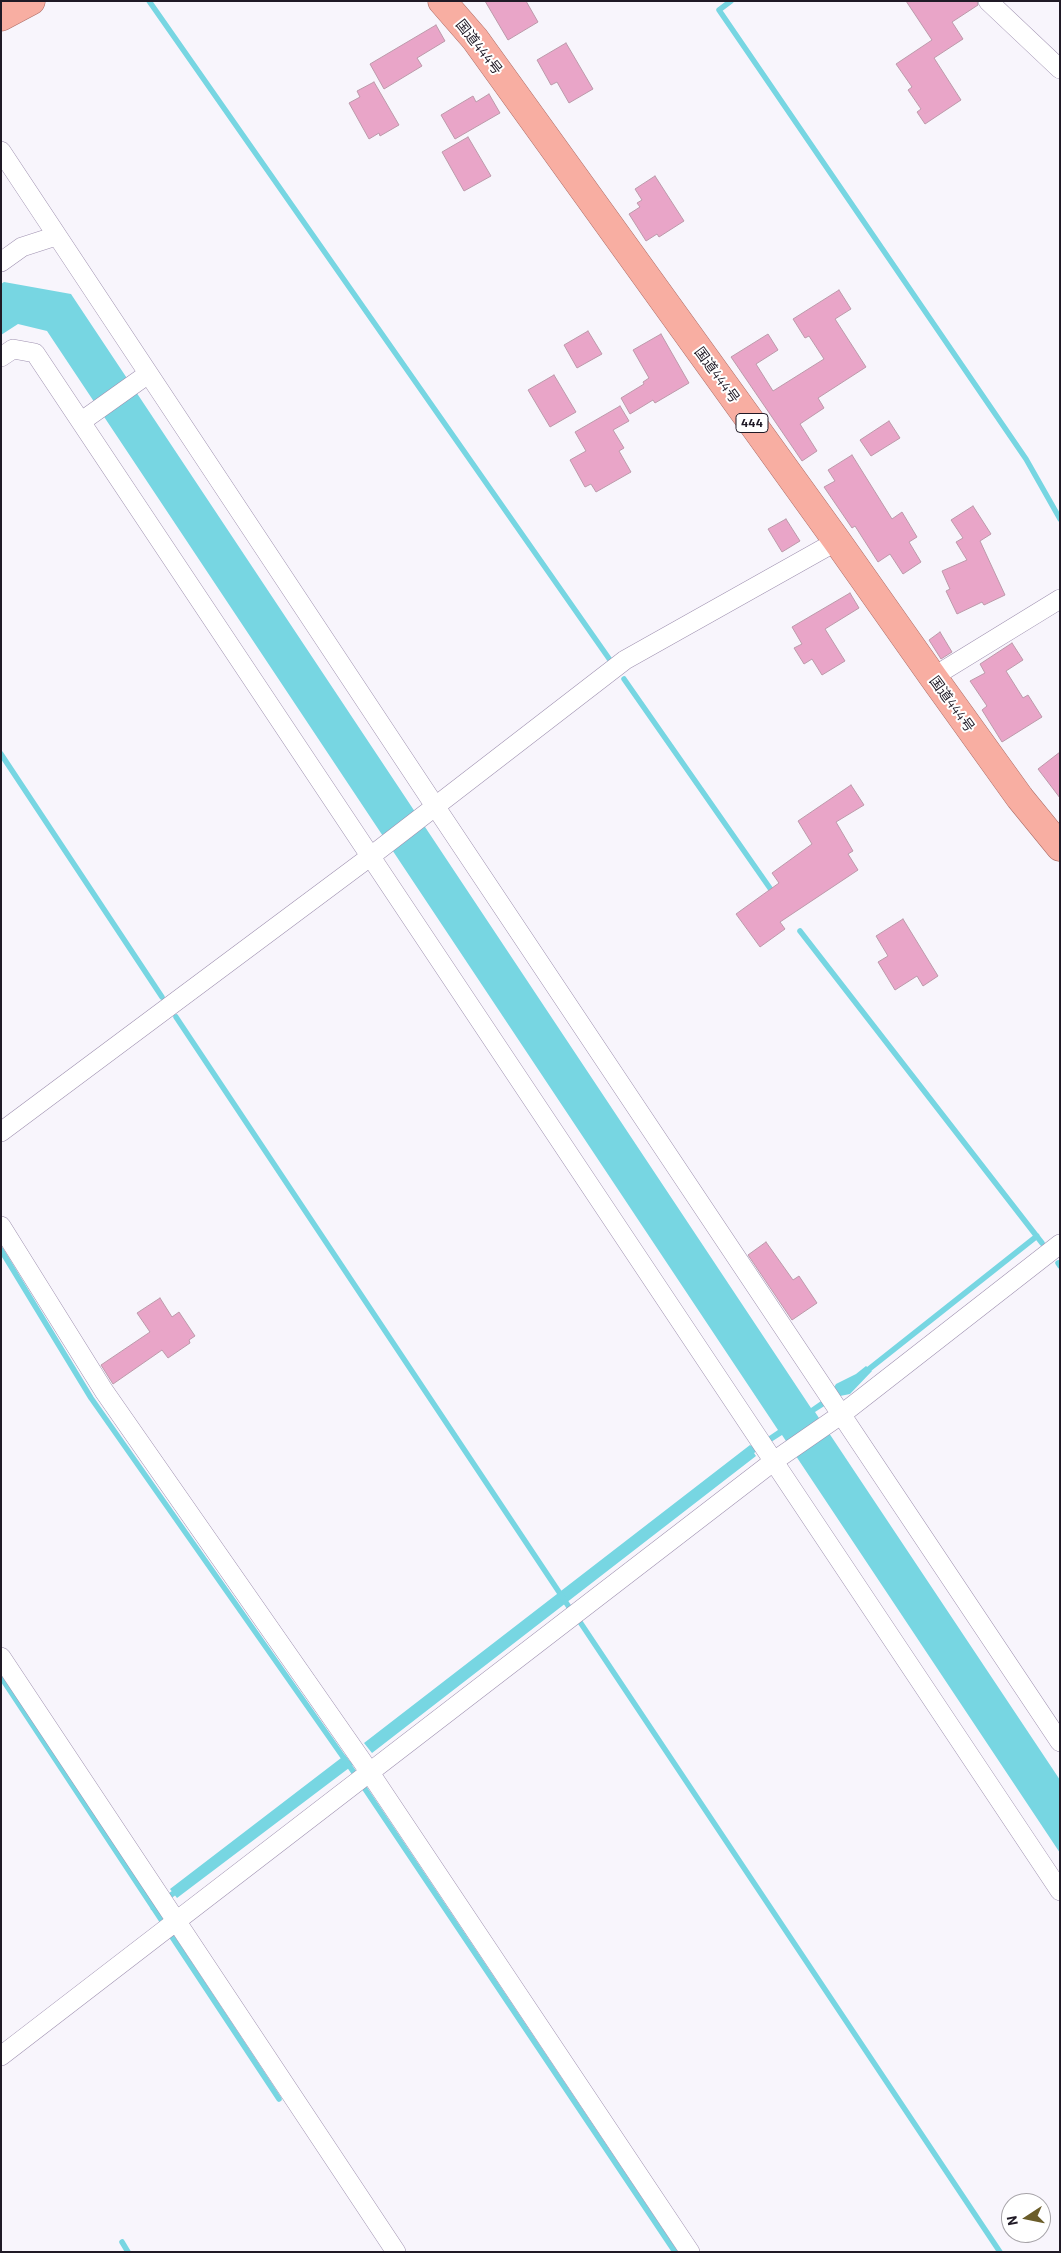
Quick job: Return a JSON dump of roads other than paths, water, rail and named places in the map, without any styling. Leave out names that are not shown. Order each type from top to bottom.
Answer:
[{"type":"highway","points":[[1,17],[31,1]]},
{"type":"highway","name":"国道444号","points":[[442,1],[475,39],[838,541],[933,678],[1020,798],[1060,847]]},
{"type":"street","points":[[988,1],[1060,69]]},
{"type":"street","points":[[1,152],[148,374],[430,810],[1060,1742]]},
{"type":"street","points":[[1,262],[22,247],[56,236]]},
{"type":"street","points":[[1,357],[13,349],[35,353],[82,421],[375,852],[1060,1891]]},
{"type":"street","points":[[82,421],[148,374]]},
{"type":"street","points":[[1,1132],[375,852],[625,660],[838,541]]},
{"type":"street","points":[[933,678],[1060,599]]},
{"type":"street","points":[[1,1226],[104,1391],[362,1762],[690,2252]]},
{"type":"street","points":[[1,2056],[177,1920],[362,1762],[771,1450],[834,1408],[1060,1244]]},
{"type":"street","points":[[1,1657],[396,2252]]},
{"type":"water","points":[[4,282],[71,294],[811,1408],[834,1392],[833,1389],[836,1384],[856,1374],[866,1366],[872,1371],[850,1394],[840,1396],[815,1412],[1060,1780],[1060,1853],[782,1435],[754,1453],[756,1456],[372,1753],[364,1743],[750,1445],[753,1447],[778,1430],[47,331],[18,324],[1,335],[1,284]]},
{"type":"water","points":[[345,1755],[353,1765],[177,1898],[170,1889]]},
{"type":"waterway","points":[[149,1],[610,660]]},
{"type":"waterway","points":[[731,1],[719,10],[1026,459],[1060,519]]},
{"type":"waterway","points":[[624,679],[774,894]]},
{"type":"waterway","points":[[1,754],[162,997]]},
{"type":"waterway","points":[[800,931],[1042,1243]]},
{"type":"waterway","points":[[176,1017],[569,1607]]},
{"type":"waterway","points":[[864,1373],[1037,1236]]},
{"type":"waterway","points":[[1,1250],[91,1398],[355,1774]]},
{"type":"waterway","points":[[580,1622],[1000,2252]]},
{"type":"waterway","points":[[1,1677],[162,1921]]},
{"type":"waterway","points":[[365,1789],[675,2252]]},
{"type":"waterway","points":[[153,1908],[178,1890]]},
{"type":"waterway","points":[[172,1937],[279,2099]]},
{"type":"waterway","points":[[122,2242],[128,2252]]}]
